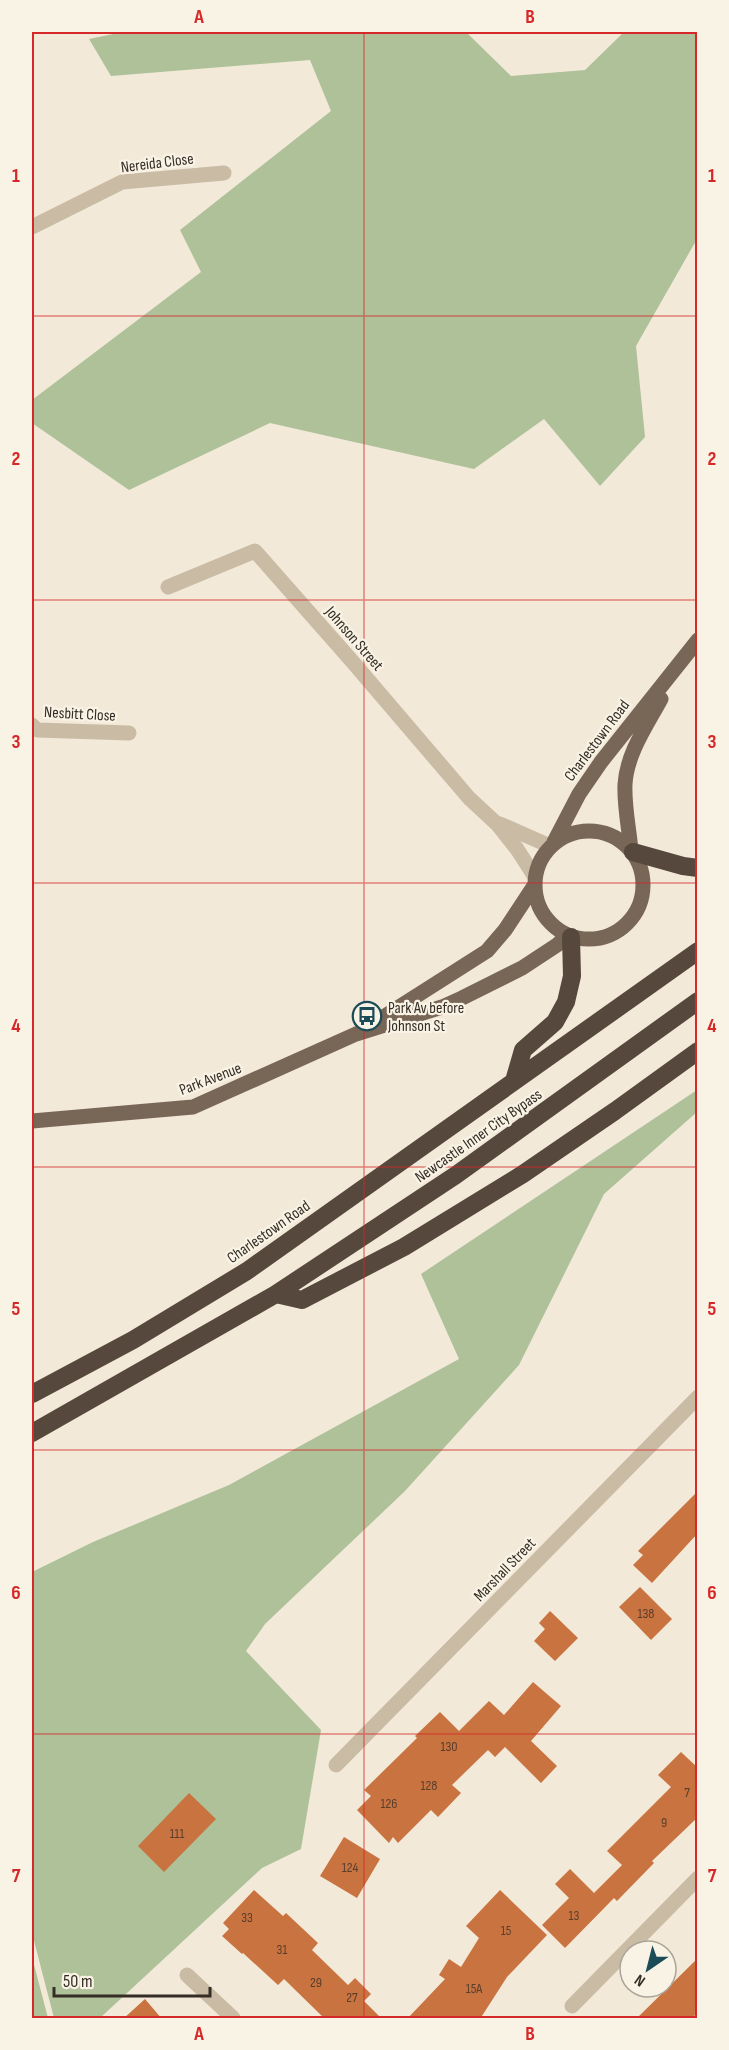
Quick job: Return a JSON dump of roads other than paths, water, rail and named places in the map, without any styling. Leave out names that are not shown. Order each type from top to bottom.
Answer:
[{"type":"highway","points":[[632,851],[683,866],[698,868]]},
{"type":"highway","points":[[514,1081],[523,1050],[555,1022],[566,1002],[572,976],[569,936]]},
{"type":"highway","name":"Newcastle Inner City Bypass","points":[[514,1081],[698,951]]},
{"type":"highway","name":"Newcastle Inner City Bypass","points":[[276,1294],[456,1175],[698,1001]]},
{"type":"highway","points":[[32,1433],[276,1294],[302,1300],[404,1247],[532,1167],[698,1051]]},
{"type":"highway","name":"Charlestown Road","points":[[32,1394],[133,1340],[247,1271],[514,1081]]},
{"type":"main road","name":"Charlestown Road","points":[[534,882],[539,863],[596,768],[698,640]]},
{"type":"main road","name":"Charlestown Road","points":[[569,936],[588,940],[609,936],[628,922],[639,907],[643,888],[640,865],[632,851],[626,795],[628,768],[638,743],[678,667]]},
{"type":"main road","points":[[552,844],[570,834],[592,831],[606,834],[632,851]]},
{"type":"main road","points":[[534,882],[537,902],[546,919],[558,931],[569,936]]},
{"type":"main road","name":"Park Avenue","points":[[356,1034],[487,951],[505,930],[534,882]]},
{"type":"main road","name":"Park Avenue","points":[[32,1120],[193,1107],[356,1034],[442,1007],[462,998],[522,968],[569,936]]},
{"type":"street","name":"Nereida Close","points":[[32,227],[122,182],[224,173]]},
{"type":"street","name":"Johnson Street","points":[[168,587],[255,551],[474,804],[509,838],[534,882]]},
{"type":"street","name":"Nesbitt Close","points":[[32,725],[37,730],[129,733]]},
{"type":"street","name":"Johnson Street","points":[[490,818],[506,827],[552,844]]},
{"type":"street","name":"Marshall Street","points":[[336,1765],[698,1397]]},
{"type":"street","points":[[572,2006],[698,1878]]},
{"type":"street","points":[[187,1975],[233,2019]]},
{"type":"place","name":"Park Av before Johnson St","points":[[367,1016]]}]
